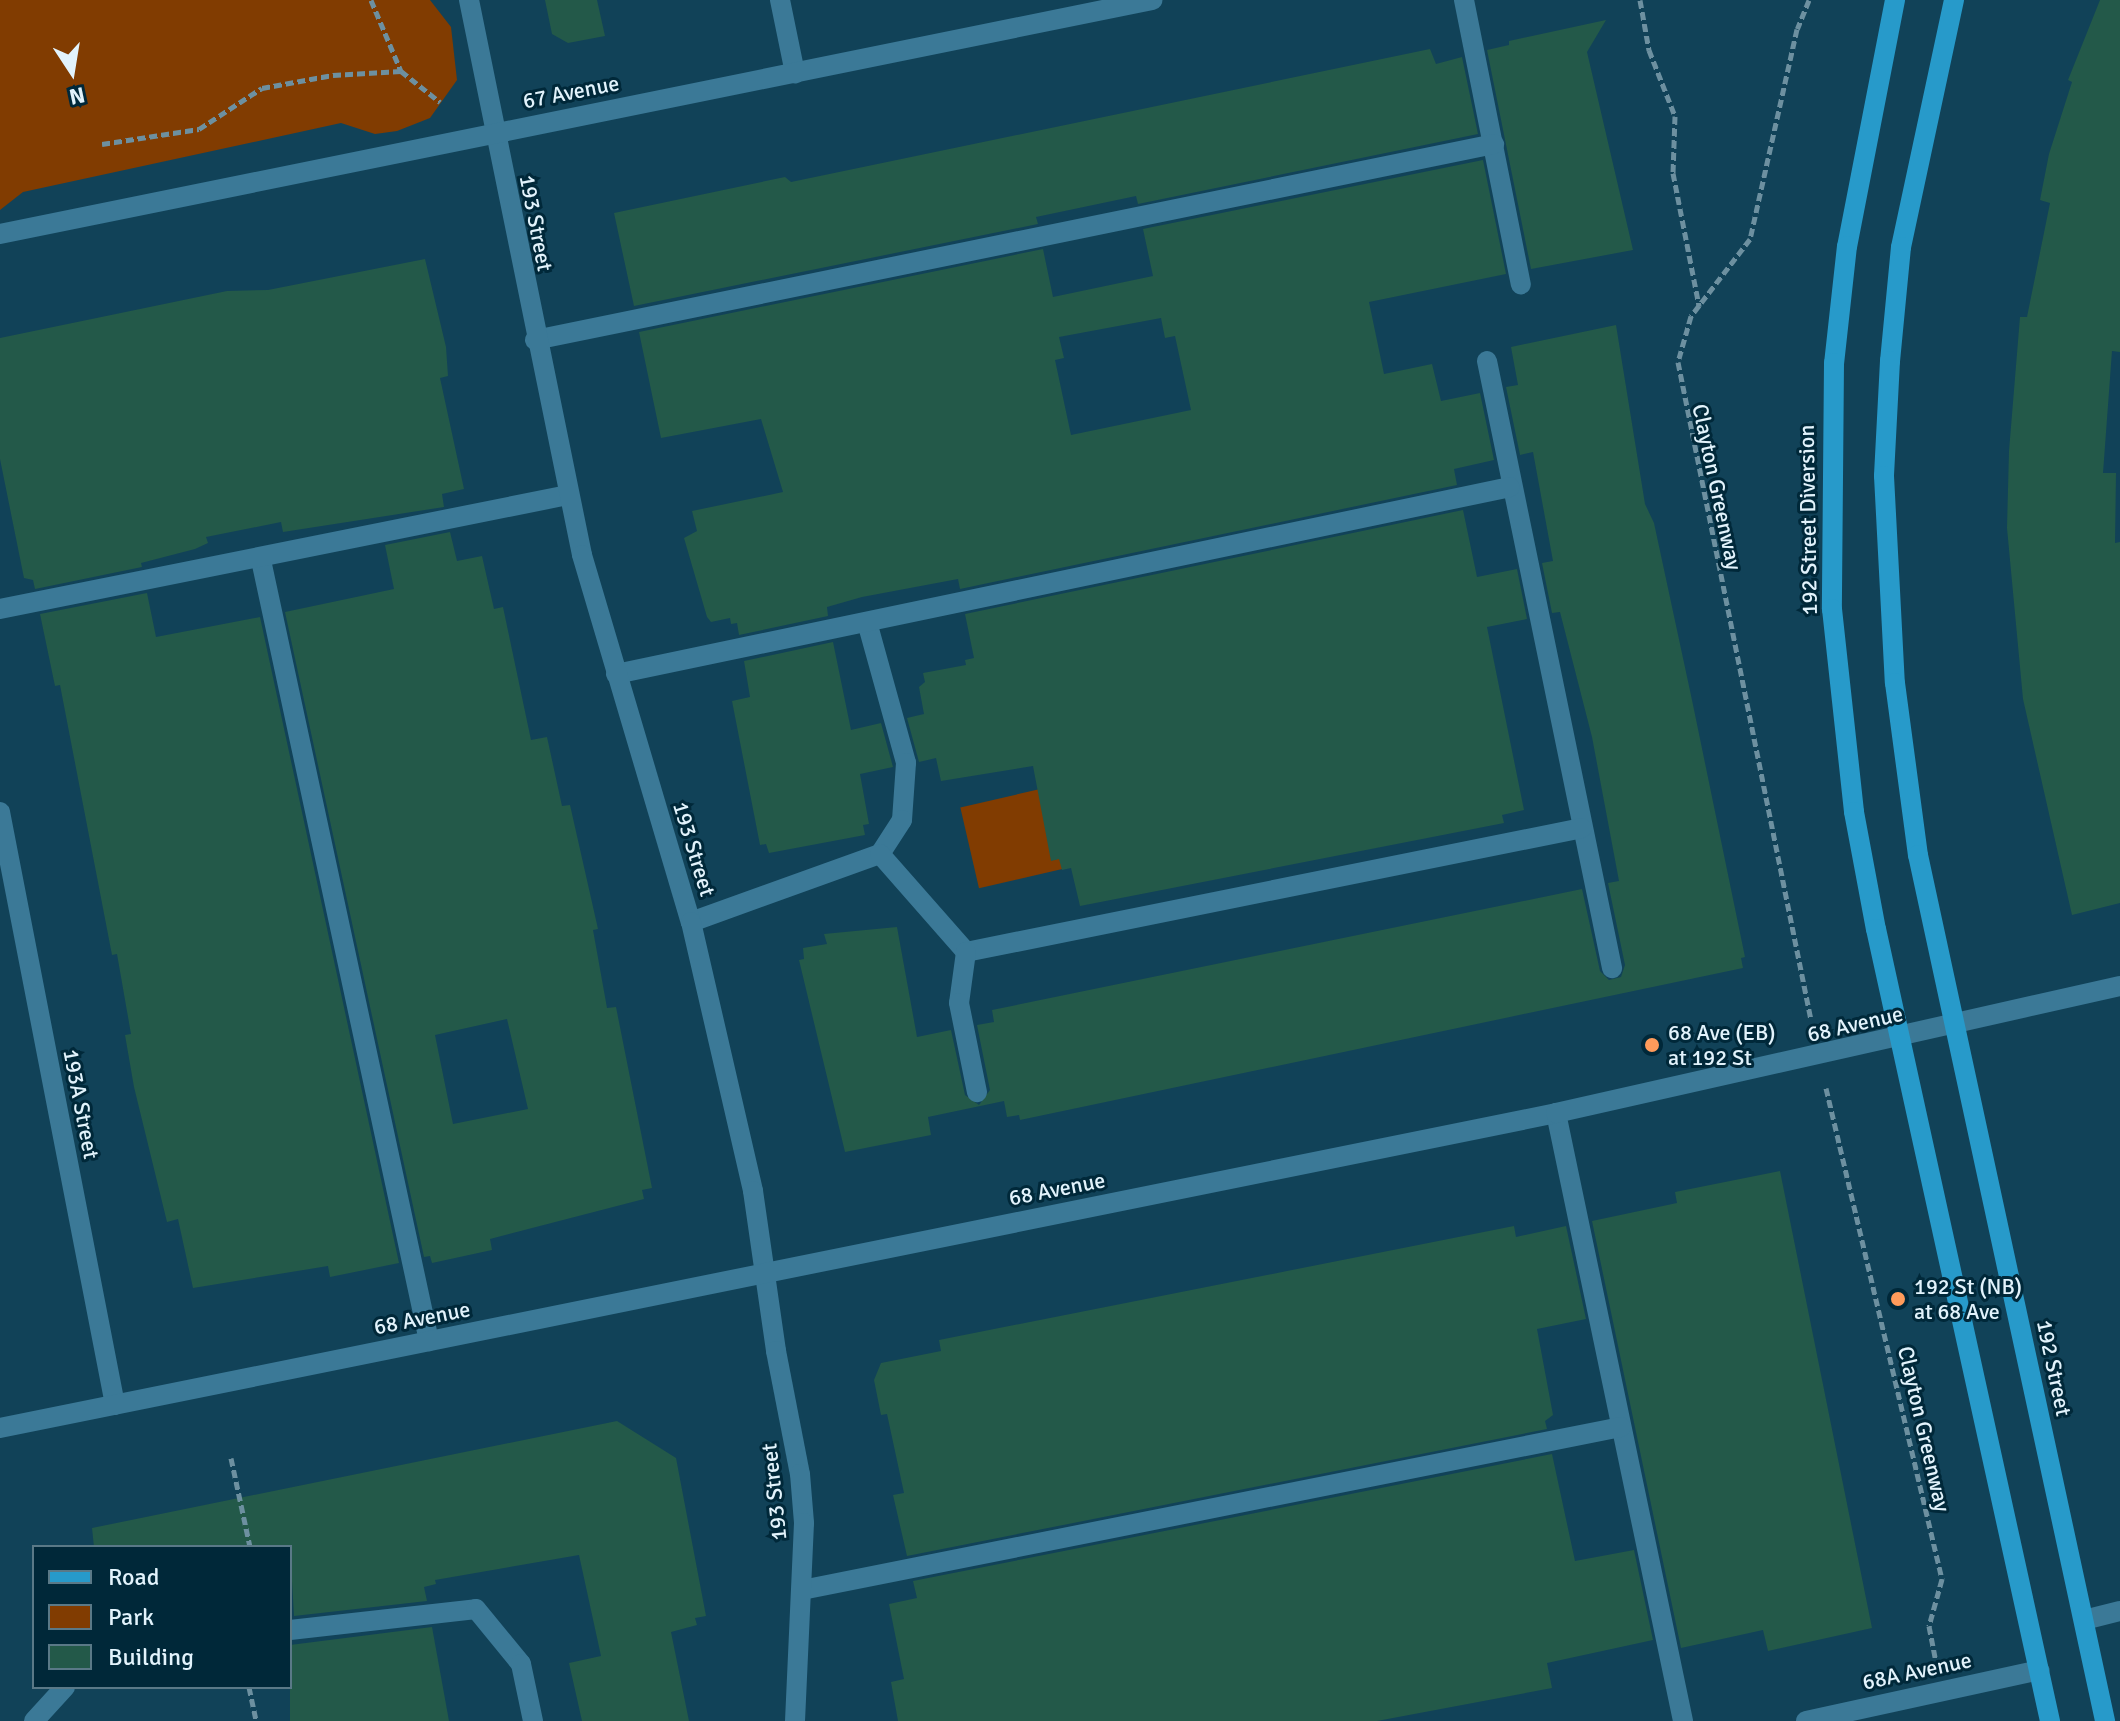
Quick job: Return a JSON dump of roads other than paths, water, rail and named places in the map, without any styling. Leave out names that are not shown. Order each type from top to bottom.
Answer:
[{"type":"main road","name":"192 Street Diversion","points":[[1895,0],[1847,246],[1832,402],[1830,513],[1832,609],[1852,797],[1901,1039]]},
{"type":"main road","points":[[1954,0],[1901,247],[1884,476],[1904,775],[1955,1026]]},
{"type":"main road","name":"192 Street","points":[[1955,1026],[2105,1721]]},
{"type":"main road","points":[[1901,1039],[2050,1721]]},
{"type":"street","name":"193 Street","points":[[469,0],[568,495],[616,674],[691,922],[735,1101],[800,1474],[802,1590],[795,1721]]},
{"type":"street","points":[[780,0],[795,73]]},
{"type":"street","name":"67 Avenue","points":[[0,234],[795,73],[1088,7],[1152,0]]},
{"type":"street","points":[[1464,0],[1521,284]]},
{"type":"street","points":[[535,340],[1494,144]]},
{"type":"street","points":[[1487,361],[1510,487],[1612,968]]},
{"type":"street","points":[[616,674],[1510,487]]},
{"type":"street","points":[[0,609],[261,560],[568,495]]},
{"type":"street","points":[[261,560],[429,1341]]},
{"type":"street","points":[[691,922],[880,854],[902,820],[906,763],[867,622]]},
{"type":"street","name":"193A Street","points":[[0,812],[115,1405]]},
{"type":"street","points":[[966,952],[1582,828]]},
{"type":"street","points":[[880,854],[966,952],[959,1003],[977,1092]]},
{"type":"street","name":"68 Avenue","points":[[0,1428],[1556,1113],[1901,1039],[2120,986]]},
{"type":"street","points":[[1556,1113],[1683,1721]]},
{"type":"street","points":[[802,1590],[1621,1427]]},
{"type":"street","points":[[292,1630],[476,1609],[521,1664],[533,1721]]},
{"type":"street","points":[[2084,1620],[2120,1611]]},
{"type":"street","name":"68A Avenue","points":[[1806,1721],[2040,1670]]},
{"type":"street","points":[[34,1721],[63,1689]]},
{"type":"place","name":"68 Ave (EB) at 192 St","points":[[1652,1045]]},
{"type":"place","name":"192 St (NB) at 68 Ave","points":[[1898,1299]]}]
